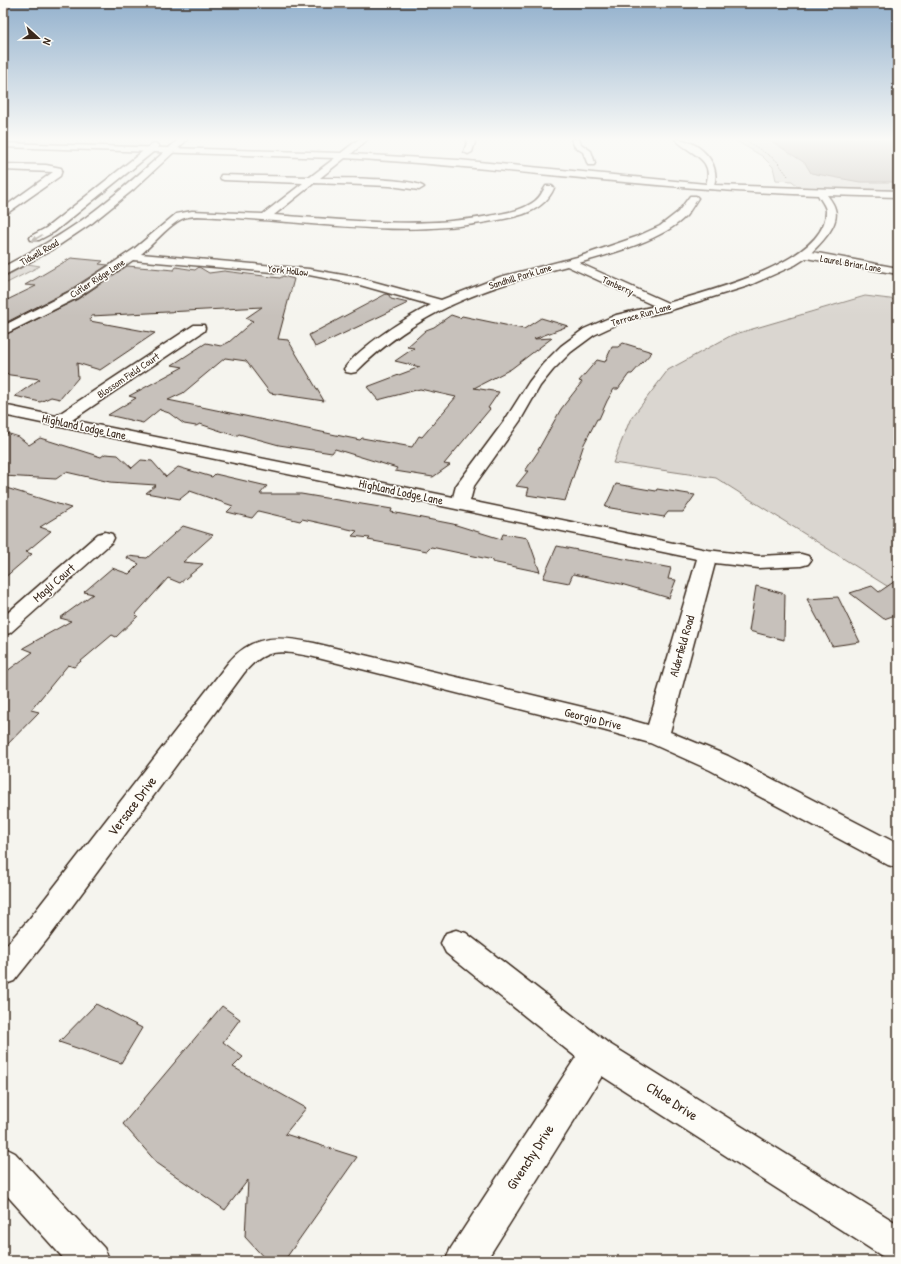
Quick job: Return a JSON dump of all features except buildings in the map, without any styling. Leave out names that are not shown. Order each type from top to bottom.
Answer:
[{"type":"main road","name":"Tidwell Road","points":[[26,244],[50,230],[90,198]]},
{"type":"main road","name":"Tidwell Road","points":[[3,272],[74,231],[114,198]]},
{"type":"main road","points":[[50,230],[74,231]]},
{"type":"street","points":[[3,212],[22,198]]},
{"type":"street","points":[[265,217],[290,198]]},
{"type":"street","points":[[265,217],[391,227],[428,227],[459,224],[501,217],[534,206],[544,198]]},
{"type":"street","name":"Sandhill Park Lane","points":[[351,369],[379,344],[442,304],[512,277],[606,252],[655,232],[682,213],[689,206],[693,198]]},
{"type":"street","name":"Terrace Run Lane","points":[[460,504],[465,486],[512,421],[538,379],[560,355],[583,336],[606,323],[627,315],[667,307],[744,284],[778,270],[804,254],[820,238],[828,227],[831,210],[824,198]]},
{"type":"street","name":"Cutler Ridge Lane","points":[[3,331],[72,295],[131,256],[156,237],[172,222],[185,214],[265,217]]},
{"type":"street","name":"Laurel Briar Lane","points":[[804,254],[898,271]]},
{"type":"street","name":"York Hollow","points":[[131,256],[316,273],[371,284],[442,304]]},
{"type":"street","name":"Tanberry","points":[[568,262],[667,307]]},
{"type":"street","name":"Blossom Field Court","points":[[58,422],[199,328]]},
{"type":"street","name":"Highland Lodge Lane","points":[[3,410],[707,556],[759,562],[801,560]]},
{"type":"street","name":"Magli Court","points":[[3,628],[105,538]]},
{"type":"street","name":"Alderfield Road","points":[[657,736],[707,556]]},
{"type":"street","name":"Georgio Drive","points":[[265,648],[284,646],[314,650],[599,720],[657,736],[719,763],[898,857]]},
{"type":"street","name":"Versace Drive","points":[[3,971],[40,928],[236,668],[245,657],[253,651],[265,648]]},
{"type":"street","name":"Chloe Drive","points":[[456,942],[597,1054],[898,1245]]},
{"type":"street","name":"Givenchy Drive","points":[[464,1261],[597,1054]]},
{"type":"street","points":[[3,1165],[91,1261]]},
{"type":"shaded area","points":[[28,264],[40,266],[3,285],[3,278]]},
{"type":"shaded area","points":[[865,296],[898,300],[898,593],[716,478],[613,463],[630,420],[668,370],[732,335]]}]
